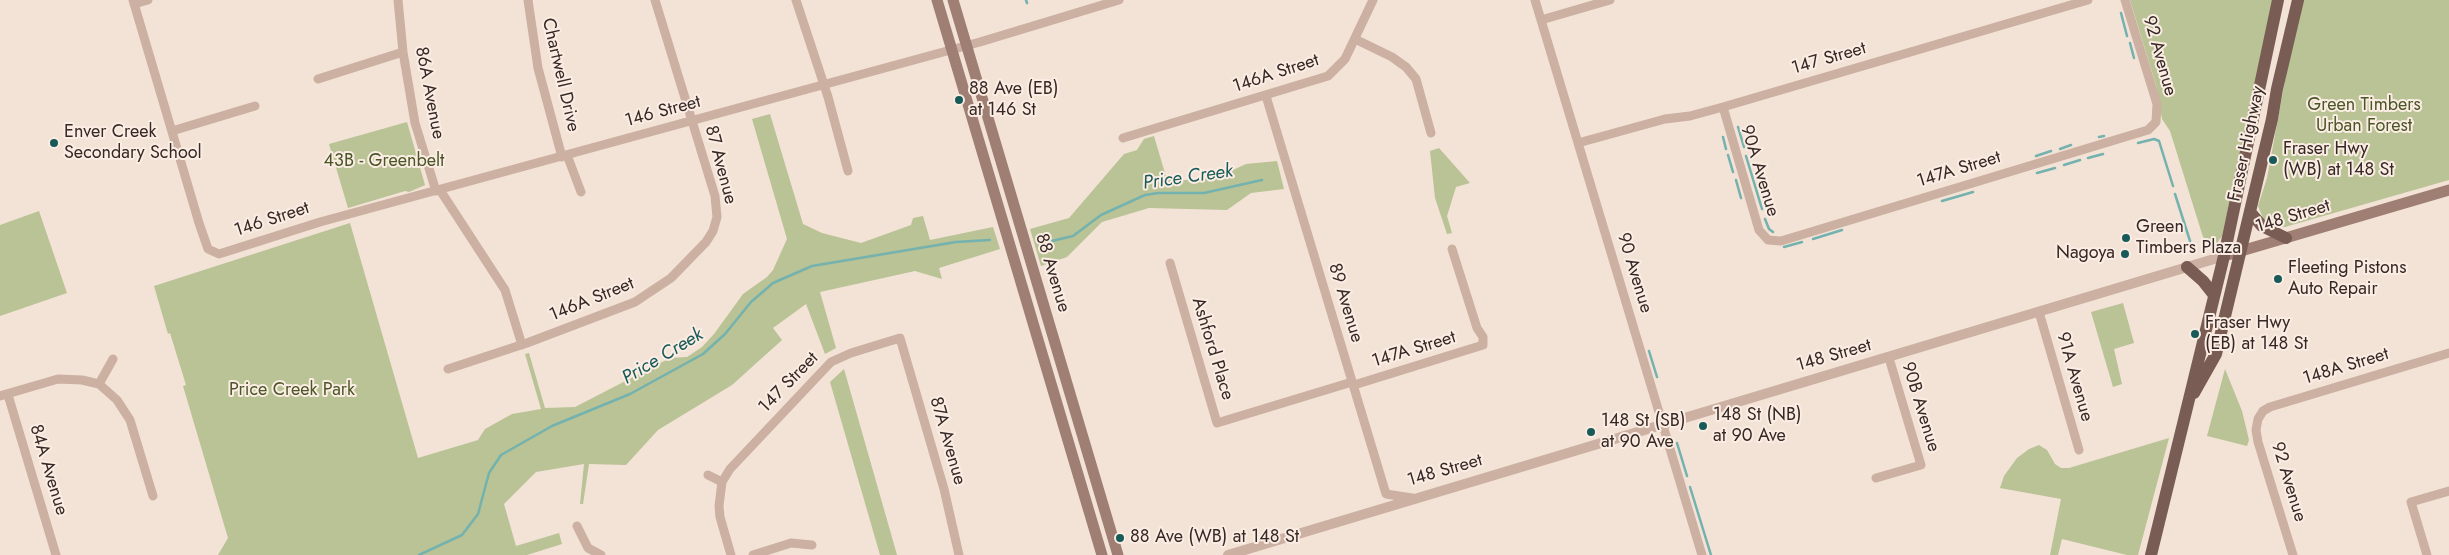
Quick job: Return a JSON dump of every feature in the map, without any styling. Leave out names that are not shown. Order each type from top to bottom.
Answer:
[{"type":"main road","name":"88 Avenue","points":[[937,0],[1102,555]]},
{"type":"main road","name":"88 Avenue","points":[[953,0],[1118,555]]},
{"type":"main road","name":"Fraser Highway","points":[[2151,555],[2224,256],[2278,0]]},
{"type":"main road","name":"Fraser Highway","points":[[2187,406],[2216,354],[2298,0]]},
{"type":"main road","name":"148 Street","points":[[2224,256],[2449,190]]},
{"type":"main road","points":[[2250,212],[2262,226],[2286,238]]},
{"type":"main road","points":[[2186,267],[2204,281],[2214,295]]},
{"type":"street","points":[[148,0],[133,2],[172,131],[255,106]]},
{"type":"street","name":"86A Avenue","points":[[398,0],[403,52],[415,122],[438,190],[505,290],[522,345]]},
{"type":"street","name":"Chartwell Drive","points":[[528,0],[538,68],[565,156],[580,192]]},
{"type":"street","name":"87 Avenue","points":[[655,0],[715,196],[717,217]]},
{"type":"street","points":[[796,0],[845,154],[848,171]]},
{"type":"street","name":"146 Street","points":[[172,131],[208,249],[216,254],[224,254],[320,222],[952,49],[1095,4],[1120,0]]},
{"type":"street","name":"146A Street","points":[[1123,138],[1328,76],[1341,65],[1373,0]]},
{"type":"street","name":"90 Avenue","points":[[1535,0],[1702,555]]},
{"type":"street","points":[[1541,20],[1610,0]]},
{"type":"street","name":"147 Street","points":[[1578,143],[1665,119],[1690,116],[1723,107],[2088,0]]},
{"type":"street","name":"92 Avenue","points":[[2125,0],[2157,104],[2156,122]]},
{"type":"street","points":[[1355,39],[1392,57],[1406,67],[1416,79],[1431,133]]},
{"type":"street","points":[[318,79],[403,52]]},
{"type":"street","name":"89 Avenue","points":[[1266,96],[1386,494],[1412,498]]},
{"type":"street","name":"90A Avenue","points":[[1723,107],[1759,230],[1768,240]]},
{"type":"street","name":"147A Street","points":[[1768,240],[1781,240],[2144,132],[2156,122]]},
{"type":"street","name":"146A Street","points":[[448,369],[522,345],[618,310],[655,291],[680,270],[706,242],[713,231],[717,217]]},
{"type":"street","name":"147A Street","points":[[1353,384],[1483,345],[1483,337],[1476,328],[1452,249]]},
{"type":"street","name":"148 Street","points":[[1228,555],[1412,498],[1889,358],[2224,256]]},
{"type":"street","name":"Ashford Place","points":[[1170,263],[1217,423],[1353,384]]},
{"type":"street","name":"91A Avenue","points":[[2038,312],[2079,450]]},
{"type":"street","name":"147 Street","points":[[722,482],[730,469],[827,366],[844,355],[900,338]]},
{"type":"street","name":"87A Avenue","points":[[900,338],[944,489],[959,555]]},
{"type":"street","name":"148A Street","points":[[2258,419],[2263,411],[2270,407],[2449,353]]},
{"type":"street","name":"90B Avenue","points":[[1876,478],[1921,465],[1889,358]]},
{"type":"street","points":[[99,384],[113,360]]},
{"type":"street","points":[[4,396],[58,379],[82,380],[99,384],[121,404],[130,420],[153,496]]},
{"type":"street","name":"84A Avenue","points":[[4,396],[56,555]]},
{"type":"street","name":"92 Avenue","points":[[2258,419],[2256,430],[2258,442],[2292,555]]},
{"type":"street","points":[[708,476],[722,482],[719,512],[731,555]]},
{"type":"street","points":[[2427,555],[2411,502],[2449,490]]},
{"type":"street","points":[[577,526],[588,548],[601,555]]},
{"type":"street","points":[[753,555],[791,543],[812,545]]},
{"type":"green space","points":[[2130,0],[2273,0],[2222,236],[2215,246],[2203,237],[2170,131],[2162,119],[2156,85]]},
{"type":"green space","name":"Green Timbers Urban Forest","points":[[2300,0],[2449,0],[2449,180],[2285,227],[2275,227],[2265,223],[2258,206],[2267,178]]},
{"type":"green space","name":"Price Creek Park","points":[[770,114],[803,224],[822,233],[861,243],[911,225],[913,218],[923,216],[930,240],[993,227],[1000,249],[939,268],[942,279],[915,271],[820,292],[836,348],[825,354],[806,304],[773,328],[782,340],[732,385],[658,430],[626,465],[589,464],[583,504],[580,504],[584,464],[536,472],[504,504],[516,546],[559,533],[562,544],[527,555],[218,555],[228,538],[183,386],[186,385],[154,286],[350,223],[418,458],[478,440],[485,429],[512,414],[541,409],[525,354],[529,353],[545,408],[575,407],[670,358],[687,357],[702,347],[714,334],[743,294],[767,277],[773,270],[787,239],[752,119]]},
{"type":"green space","name":"43B - Greenbelt","points":[[407,122],[425,185],[409,192],[405,191],[348,208],[329,144]]},
{"type":"green space","points":[[1154,136],[1167,180],[1196,180],[1222,175],[1246,164],[1277,161],[1284,189],[1251,193],[1227,210],[1149,208],[1102,222],[1067,257],[1041,266],[1030,229],[1069,218],[1124,154],[1137,150],[1144,139]]},
{"type":"green space","points":[[1439,148],[1470,183],[1456,187],[1447,216],[1452,233],[1447,234],[1435,198],[1430,151]]},
{"type":"green space","points":[[39,211],[67,293],[0,316],[0,225]]},
{"type":"green space","points":[[2123,303],[2134,343],[2114,349],[2122,384],[2113,387],[2091,312]]},
{"type":"green space","points":[[844,369],[897,555],[880,555],[830,382]]},
{"type":"green space","points":[[2225,369],[2242,411],[2249,440],[2247,446],[2207,436]]},
{"type":"green space","points":[[2169,438],[2138,555],[2127,555],[2062,539],[2058,555],[2050,555],[2061,499],[2000,488],[2004,476],[2017,458],[2029,449],[2039,445],[2047,450],[2055,464],[2061,468],[2069,468]]},
{"type":"waterway","points":[[2121,13],[2127,36]]},
{"type":"waterway","points":[[2130,43],[2134,58]]},
{"type":"waterway","points":[[1738,127],[1744,147]]},
{"type":"waterway","points":[[2099,137],[2104,136]]},
{"type":"waterway","points":[[1723,137],[1726,149]]},
{"type":"waterway","points":[[2138,143],[2154,139],[2159,141],[2173,186]]},
{"type":"waterway","points":[[2060,149],[2071,145]]},
{"type":"waterway","points":[[2036,156],[2051,151]]},
{"type":"waterway","points":[[2088,158],[2103,154]]},
{"type":"waterway","points":[[1728,155],[1733,172]]},
{"type":"waterway","points":[[1746,156],[1762,209]]},
{"type":"waterway","points":[[2064,165],[2080,160]]},
{"type":"waterway","points":[[2037,173],[2055,168]]},
{"type":"waterway","name":"Price Creek","points":[[1039,244],[1073,236],[1101,215],[1145,195],[1158,193],[1204,193],[1262,180]]},
{"type":"waterway","points":[[1736,180],[1741,198]]},
{"type":"waterway","points":[[1942,201],[1973,192]]},
{"type":"waterway","points":[[2175,194],[2190,241]]},
{"type":"waterway","points":[[1765,219],[1769,229],[1773,232]]},
{"type":"waterway","points":[[1813,239],[1842,230]]},
{"type":"waterway","name":"Price Creek","points":[[419,555],[462,535],[478,514],[489,473],[501,455],[552,426],[630,394],[703,354],[725,334],[751,302],[773,283],[812,266],[956,242],[990,240]]},
{"type":"waterway","points":[[1784,247],[1802,242]]},
{"type":"waterway","points":[[1649,351],[1657,377]]},
{"type":"waterway","points":[[1677,443],[1687,476]]},
{"type":"waterway","points":[[1690,487],[1711,555]]},
{"type":"place","name":"88 Ave (EB) at 146 St","points":[[959,100]]},
{"type":"place","name":"Enver Creek Secondary School","points":[[54,143]]},
{"type":"place","name":"Fraser Hwy (WB) at 148 St","points":[[2273,160]]},
{"type":"place","name":"Green Timbers Plaza","points":[[2126,238]]},
{"type":"place","name":"Nagoya","points":[[2125,254]]},
{"type":"place","name":"Fleeting Pistons Auto Repair","points":[[2278,279]]},
{"type":"place","name":"Fraser Hwy (EB) at 148 St","points":[[2195,334]]},
{"type":"place","name":"148 St (NB) at 90 Ave","points":[[1703,426]]},
{"type":"place","name":"148 St (SB) at 90 Ave","points":[[1591,432]]},
{"type":"place","name":"88 Ave (WB) at 148 St","points":[[1120,538]]}]
